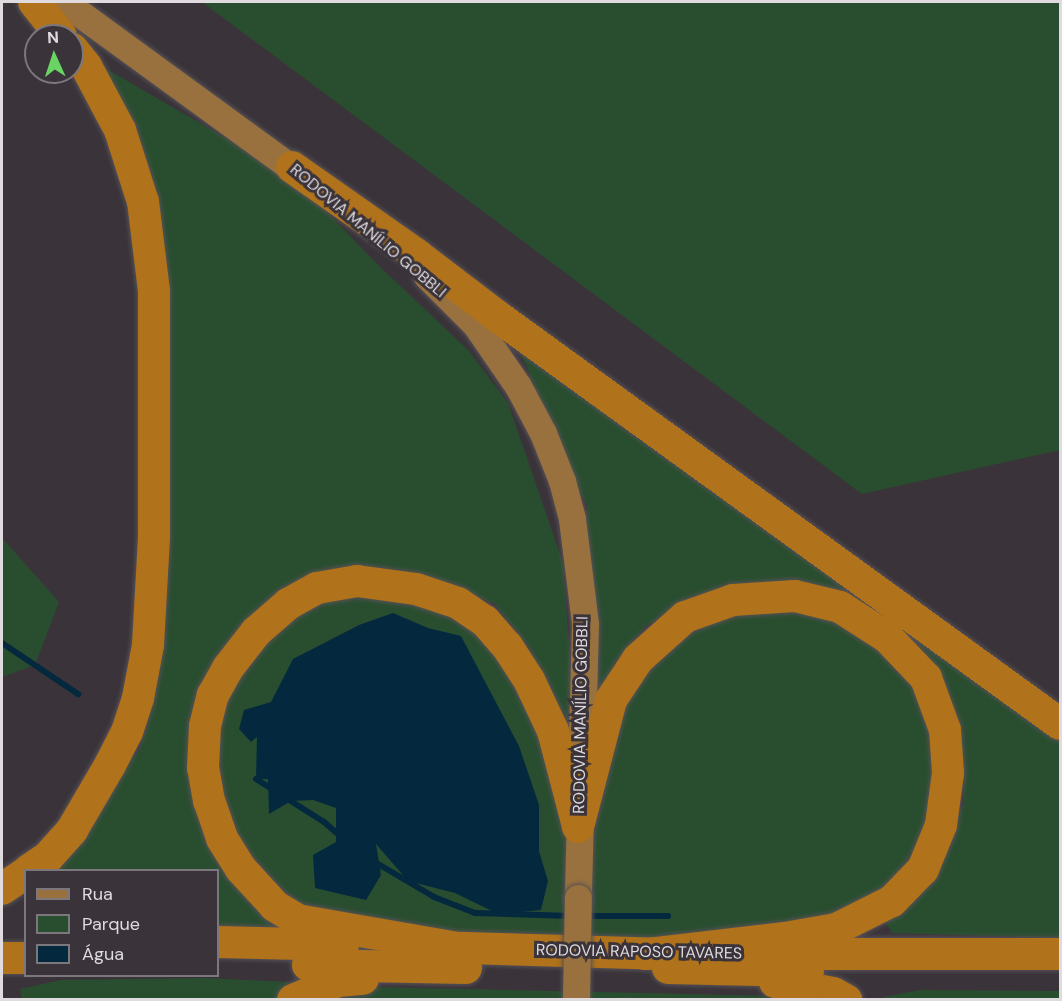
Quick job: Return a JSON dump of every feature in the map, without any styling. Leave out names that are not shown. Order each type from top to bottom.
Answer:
[{"type":"highway","points":[[34,2],[52,24]]},
{"type":"highway","points":[[30,869],[48,857],[72,830],[105,774],[127,732],[136,706],[148,645],[154,536],[154,291],[145,214],[120,130],[84,64]]},
{"type":"highway","points":[[292,167],[417,255],[497,316],[1060,724]]},
{"type":"highway","points":[[461,958],[298,920],[275,906],[241,869],[222,838],[209,801],[203,768],[205,726],[213,695],[228,668],[256,632],[288,604],[317,588],[357,581],[416,588],[458,603],[485,621],[507,646],[529,680],[553,731],[578,827]]},
{"type":"highway","points":[[578,827],[611,700],[638,659],[685,617],[733,600],[756,598],[795,596],[840,607],[887,637],[926,678],[945,729],[948,773],[941,825],[923,869],[892,901],[836,929],[636,961]]},
{"type":"highway","points":[[2,889],[24,874]]},
{"type":"highway","points":[[2,938],[24,938]]},
{"type":"highway","name":"RODOVIA RAPOSO TAVARES","points":[[219,942],[461,958]]},
{"type":"highway","name":"RODOVIA RAPOSO TAVARES","points":[[636,961],[1060,954]]},
{"type":"highway","points":[[2,958],[24,958]]},
{"type":"highway","points":[[293,999],[338,981],[461,958]]},
{"type":"highway","name":"RODOVIA RAPOSO TAVARES","points":[[219,963],[461,958],[636,961],[1060,975]]},
{"type":"highway","points":[[636,961],[791,984],[833,993],[846,999]]},
{"type":"main road","name":"RODOVIA MANÍLIO GOBBLI","points":[[64,2],[292,167],[426,275],[476,326],[518,386],[543,433],[562,481],[572,519],[585,624],[578,827],[576,999]]},
{"type":"green space","points":[[202,2],[1060,2],[1060,450],[862,494]]},
{"type":"green space","points":[[91,60],[293,177],[378,265],[469,351],[508,403],[563,563],[575,729],[548,704],[529,648],[495,604],[430,580],[416,589],[485,621],[521,687],[578,827],[566,951],[314,914],[276,889],[227,820],[210,681],[199,811],[284,930],[219,930],[219,869],[38,869],[41,862],[139,751],[153,706],[169,295]]},
{"type":"green space","points":[[512,335],[541,347],[732,501],[807,540],[912,620],[1009,687],[1060,740],[1060,938],[892,933],[884,920],[909,904],[924,883],[964,803],[963,762],[942,721],[933,819],[906,886],[863,915],[765,941],[619,953],[586,944],[578,908],[578,870],[622,701],[674,627],[767,598],[840,607],[887,637],[940,715],[921,673],[888,626],[847,597],[812,585],[762,583],[720,590],[698,612],[648,624],[615,662],[596,701],[583,604],[587,505],[559,453],[529,372]]},
{"type":"green space","points":[[2,538],[59,602],[35,665],[2,677]]},
{"type":"green space","points":[[207,978],[287,982],[298,985],[278,1000],[22,1000],[20,989],[61,980]]},
{"type":"green space","points":[[369,987],[776,996],[808,1000],[316,1000]]},
{"type":"green space","points":[[920,990],[1060,991],[1060,999],[883,999]]},
{"type":"water","points":[[393,613],[428,628],[461,636],[519,746],[539,805],[539,851],[548,881],[541,910],[498,914],[455,893],[408,881],[376,844],[381,875],[366,900],[315,888],[313,855],[336,842],[336,808],[313,800],[291,801],[269,814],[268,779],[256,779],[257,737],[251,742],[239,729],[244,710],[271,702],[293,659],[359,625]]},
{"type":"waterway","points":[[2,643],[78,694]]},
{"type":"waterway","points":[[256,779],[275,791]]},
{"type":"waterway","points":[[286,798],[324,822],[341,837]]},
{"type":"waterway","points":[[373,861],[434,897],[475,913],[571,916]]},
{"type":"waterway","points":[[585,916],[668,916]]}]
